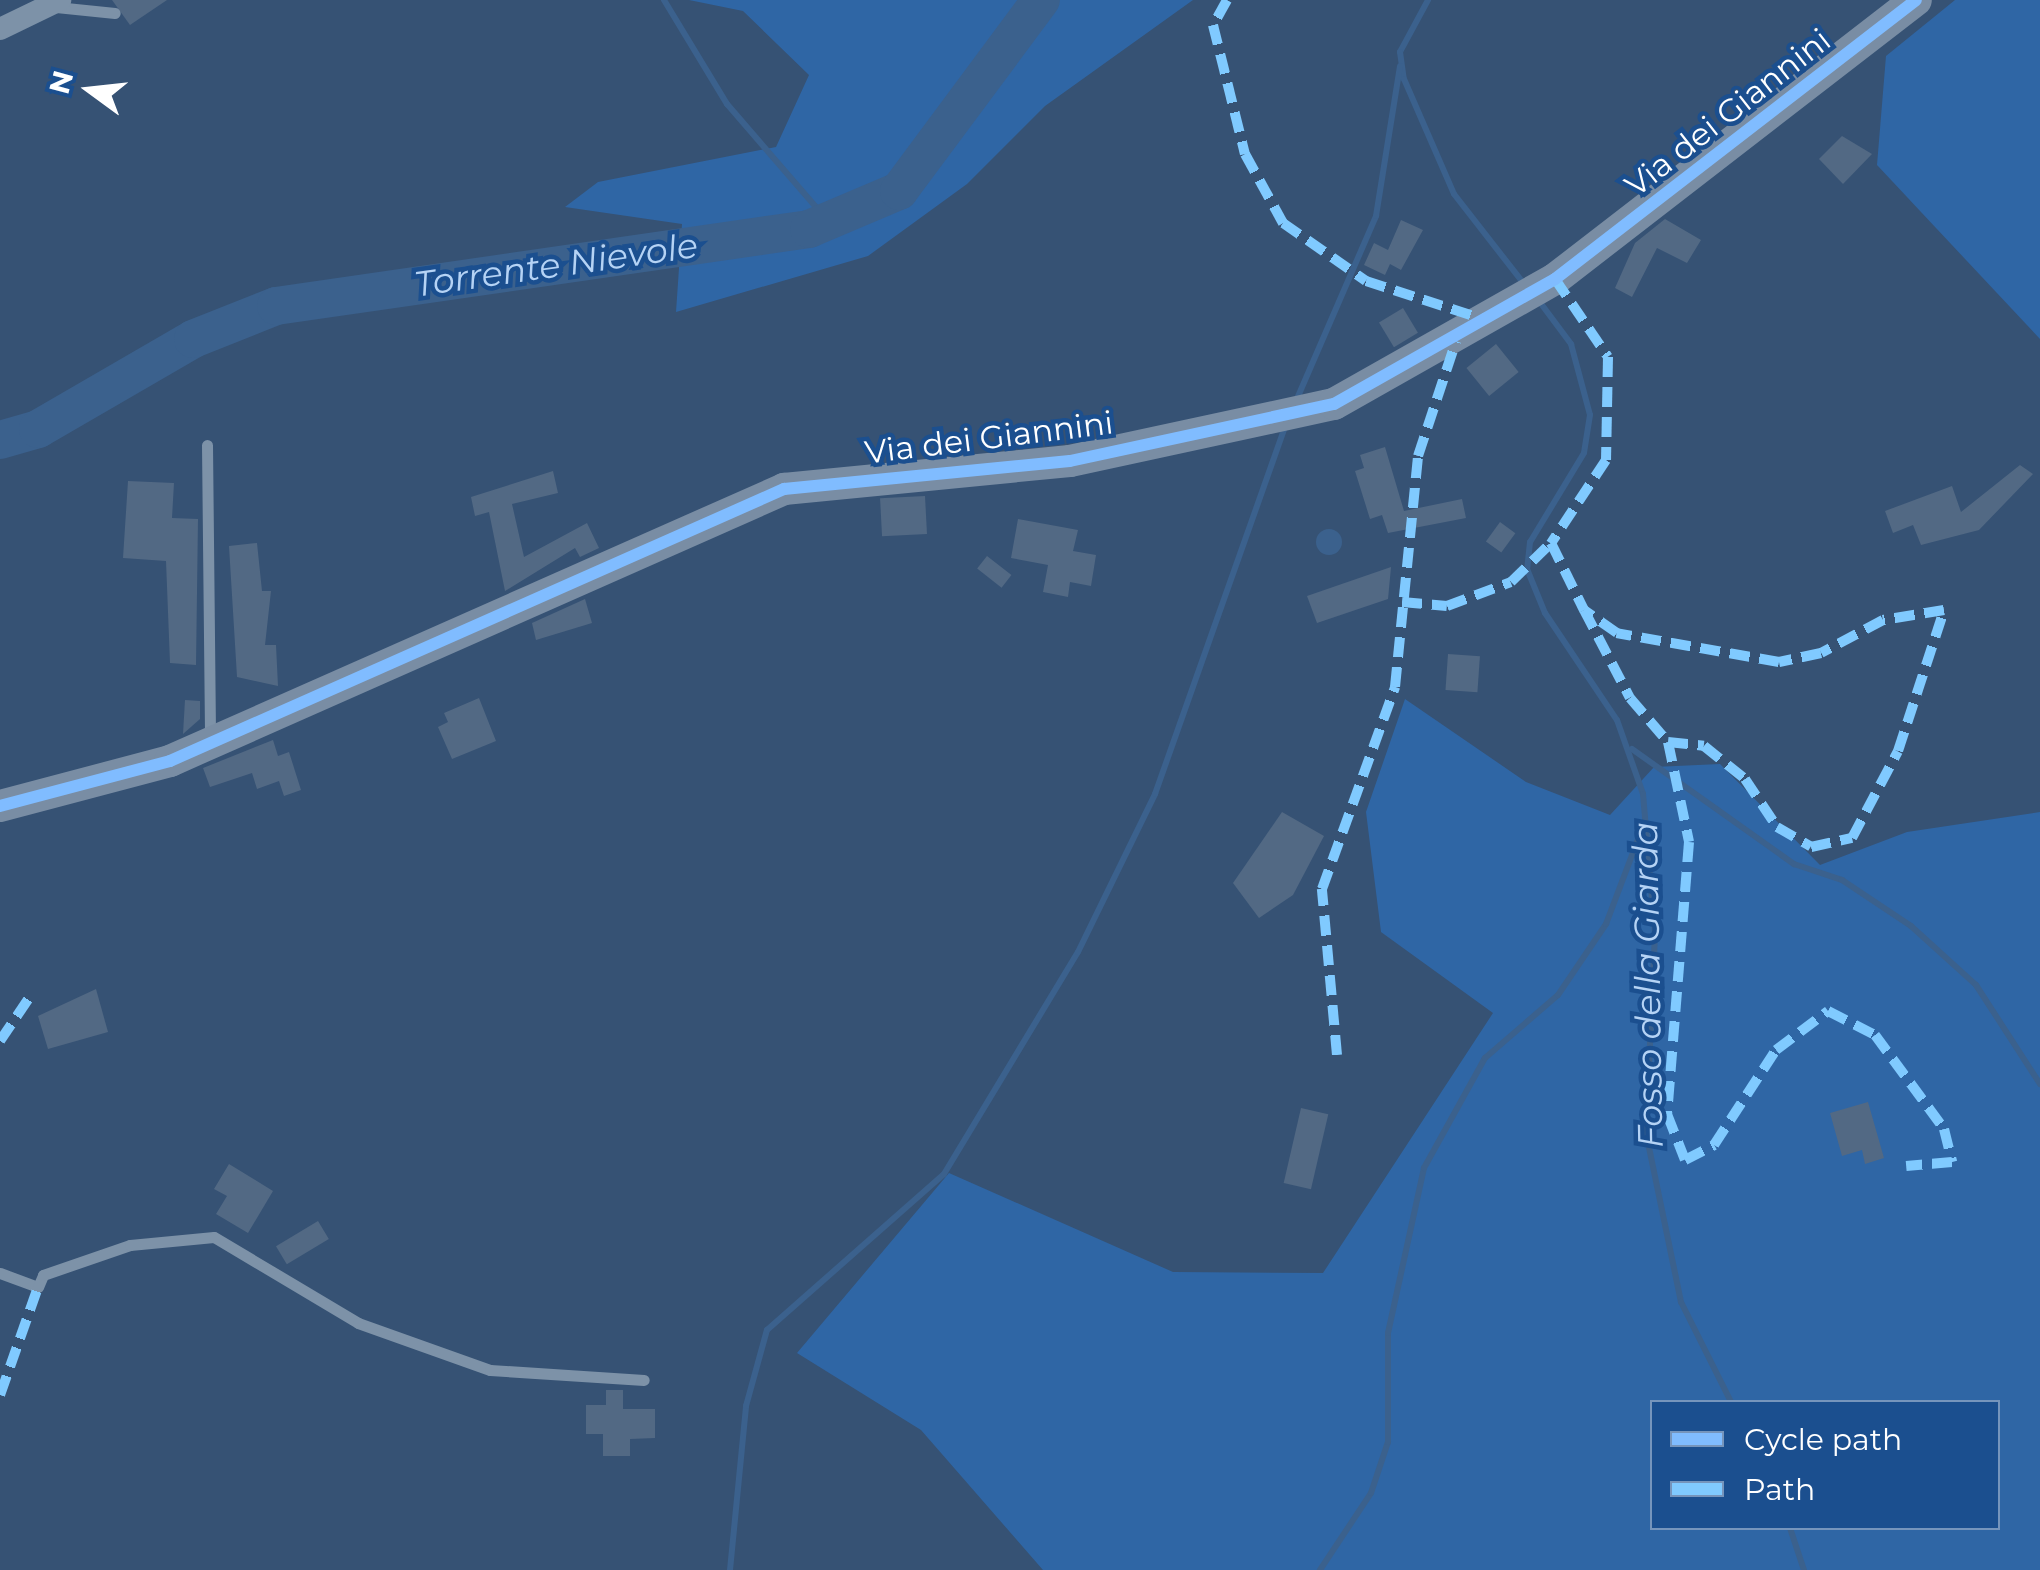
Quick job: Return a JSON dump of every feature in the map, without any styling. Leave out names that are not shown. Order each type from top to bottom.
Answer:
[{"type":"street","name":"Via dei Giannini","points":[[0,806],[210,744],[784,488],[1070,462],[1334,404],[1556,279],[1916,0]]},
{"type":"street","points":[[0,29],[56,3]]},
{"type":"lane","points":[[56,3],[115,13]]},
{"type":"lane","points":[[207,444],[210,744]]},
{"type":"lane","points":[[0,1273],[38,1287],[42,1276],[130,1245],[214,1238],[358,1324],[490,1370],[644,1380]]},
{"type":"shaded area","points":[[689,0],[1193,0],[1045,106],[967,184],[868,256],[676,312],[682,224],[565,207],[598,182],[776,147],[809,75],[743,11]]},
{"type":"shaded area","points":[[1955,0],[2040,0],[2040,339],[1877,165],[1886,56]]},
{"type":"shaded area","points":[[1329,529],[1339,532],[1339,552],[1329,555],[1319,552],[1316,542],[1319,532]]},
{"type":"shaded area","points":[[1405,699],[1526,782],[1610,815],[1654,767],[1720,764],[1820,865],[1907,832],[2040,812],[2040,1570],[1043,1570],[921,1430],[797,1353],[949,1173],[1173,1272],[1323,1273],[1493,1013],[1381,932],[1366,812]]},
{"type":"building","points":[[112,0],[167,0],[130,25]]},
{"type":"building","points":[[1842,136],[1872,154],[1843,184],[1819,159]]},
{"type":"building","points":[[1665,219],[1701,240],[1687,263],[1657,248],[1632,297],[1615,288],[1635,243]]},
{"type":"building","points":[[1401,220],[1423,230],[1401,270],[1390,264],[1385,275],[1364,265],[1374,243],[1388,250]]},
{"type":"building","points":[[1403,308],[1418,333],[1394,347],[1379,322]]},
{"type":"building","points":[[1496,344],[1519,372],[1489,396],[1466,368]]},
{"type":"building","points":[[1385,447],[1404,511],[1462,499],[1466,518],[1388,533],[1382,515],[1370,519],[1355,471],[1364,468],[1360,455]]},
{"type":"building","points":[[2020,465],[2033,474],[1979,530],[1921,545],[1913,525],[1893,533],[1885,511],[1952,486],[1961,512]]},
{"type":"building","points":[[553,471],[558,493],[512,504],[524,557],[587,523],[599,548],[580,557],[575,548],[505,591],[489,512],[475,516],[471,497]]},
{"type":"building","points":[[128,481],[174,483],[172,518],[198,519],[196,665],[170,663],[166,561],[123,558]]},
{"type":"building","points":[[925,496],[927,534],[882,536],[880,498]]},
{"type":"building","points":[[1018,519],[1078,530],[1073,551],[1096,555],[1091,586],[1070,582],[1068,597],[1043,592],[1048,565],[1011,558]]},
{"type":"building","points":[[1500,522],[1515,533],[1501,553],[1486,541]]},
{"type":"building","points":[[257,543],[262,591],[271,591],[265,645],[276,645],[278,686],[237,677],[229,546]]},
{"type":"building","points":[[987,556],[1011,575],[1002,588],[977,569]]},
{"type":"building","points":[[1391,567],[1388,599],[1317,623],[1307,596]]},
{"type":"building","points":[[585,599],[592,623],[536,640],[532,623]]},
{"type":"building","points":[[1448,654],[1480,656],[1477,692],[1445,690]]},
{"type":"building","points":[[479,698],[496,741],[452,759],[438,727],[448,722],[444,713]]},
{"type":"building","points":[[185,700],[200,701],[200,719],[183,734]]},
{"type":"building","points":[[273,740],[278,756],[289,752],[301,790],[284,796],[279,781],[257,789],[252,773],[210,787],[203,768]]},
{"type":"building","points":[[1282,812],[1324,836],[1293,895],[1259,918],[1233,883]]},
{"type":"building","points":[[96,989],[108,1032],[48,1049],[38,1016]]},
{"type":"building","points":[[1868,1102],[1884,1158],[1865,1164],[1862,1150],[1842,1156],[1830,1113]]},
{"type":"building","points":[[1301,1108],[1328,1114],[1311,1189],[1284,1183]]},
{"type":"building","points":[[229,1164],[273,1191],[248,1233],[216,1214],[227,1196],[214,1189]]},
{"type":"building","points":[[318,1221],[329,1239],[287,1264],[276,1246]]},
{"type":"building","points":[[606,1390],[623,1390],[623,1409],[655,1409],[655,1438],[630,1439],[630,1456],[603,1456],[603,1434],[586,1434],[586,1405],[606,1405]]},
{"type":"waterway","points":[[664,0],[727,104],[828,221]]},
{"type":"waterway","name":"Torrente Nievole","points":[[0,440],[38,429],[193,339],[276,306],[809,229],[899,191],[1041,0]]},
{"type":"waterway","name":"Fosso della Giarda","points":[[1428,0],[1400,52],[1404,79],[1454,194],[1524,284]]},
{"type":"waterway","points":[[1296,401],[1376,216],[1400,66]]},
{"type":"waterway","name":"Fosso della Giarda","points":[[1539,301],[1571,344],[1590,415],[1584,453],[1530,542],[1527,569],[1545,613],[1617,720],[1643,794],[1655,934],[1646,1133],[1681,1302],[1730,1400]]},
{"type":"waterway","points":[[730,1570],[746,1406],[767,1330],[944,1174],[1078,952],[1155,794],[1285,426]]},
{"type":"waterway","points":[[1632,749],[1794,864],[1842,880],[1911,926],[1976,985],[2040,1084]]},
{"type":"waterway","points":[[1320,1570],[1371,1493],[1388,1442],[1388,1333],[1424,1168],[1485,1058],[1558,995],[1606,924],[1643,826]]},
{"type":"waterway","name":"Fosso della Giarda","points":[[1791,1530],[1804,1570]]},
{"type":"marked path","points":[[1227,0],[1213,25],[1245,154],[1283,223],[1366,281],[1486,320]]},
{"type":"marked path","points":[[1555,279],[1608,357],[1606,460],[1551,543],[1584,610],[1630,698],[1668,742],[1704,746],[1745,779],[1777,827],[1811,847],[1852,838],[1898,751],[1944,610],[1883,620],[1821,653],[1779,662],[1617,633],[1584,610]]},
{"type":"marked path","points":[[1337,1055],[1322,889],[1395,687],[1418,456],[1456,341]]},
{"type":"marked path","points":[[1402,602],[1447,606],[1511,582],[1551,543]]},
{"type":"marked path","points":[[1668,742],[1689,842],[1667,1114],[1685,1160],[1714,1145],[1776,1050],[1828,1011],[1875,1035],[1944,1129],[1952,1162],[1906,1166]]},
{"type":"marked path","points":[[0,1041],[31,995]]},
{"type":"marked path","points":[[0,1395],[38,1287]]},
{"type":"cycle path","points":[[0,806],[170,761],[784,489],[1070,461],[1334,404],[1555,279],[1916,0]]}]
